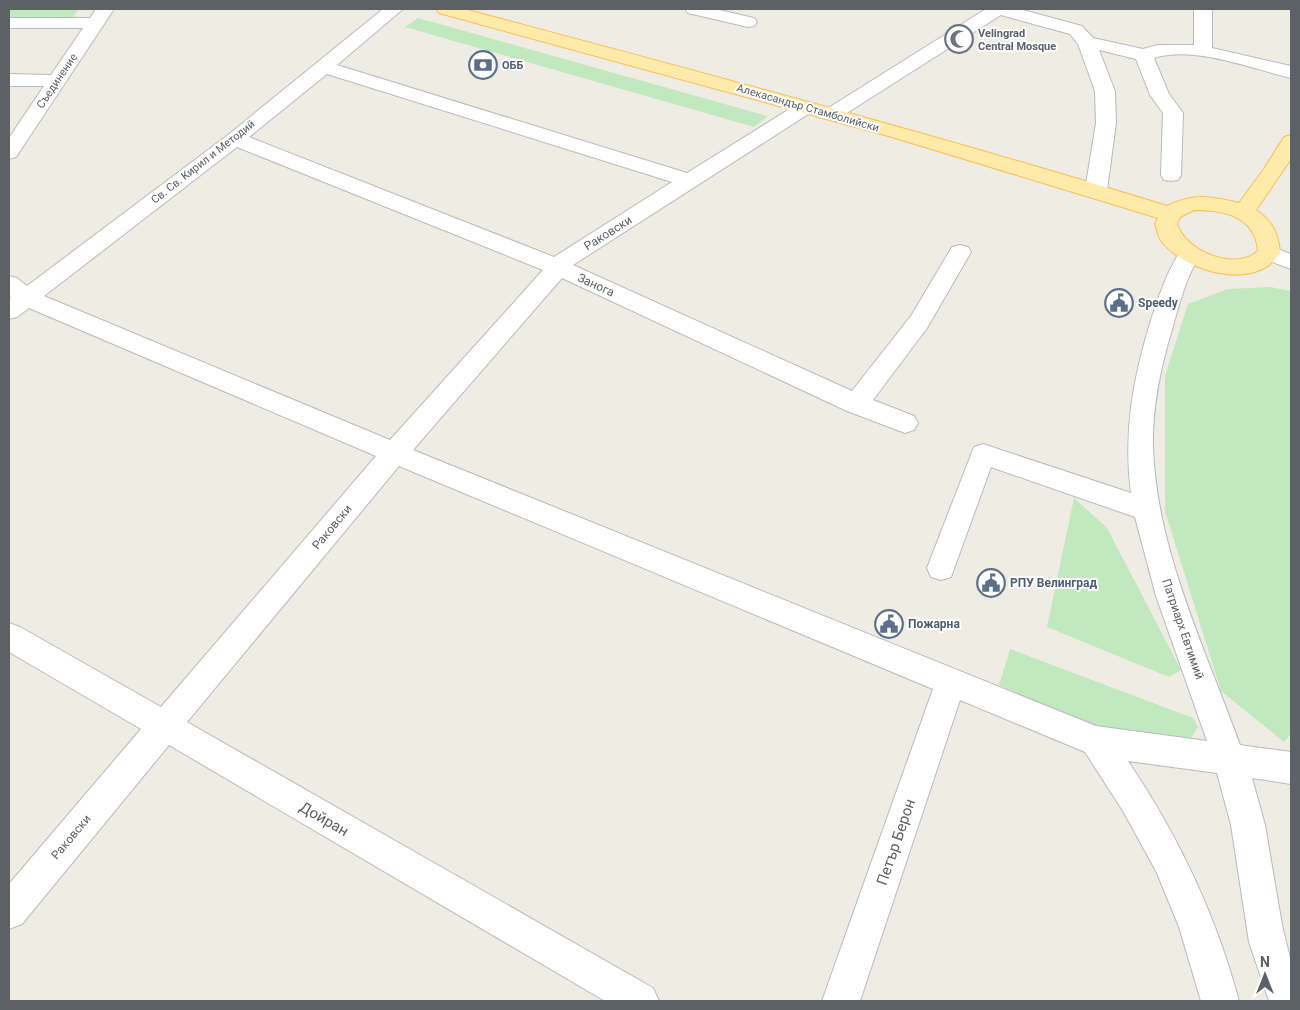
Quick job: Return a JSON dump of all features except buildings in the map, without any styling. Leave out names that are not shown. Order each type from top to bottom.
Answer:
[{"type":"main road","name":"Алекасандър Стамболийски","points":[[445,9],[832,114],[1096,190],[1169,214]]},
{"type":"main road","points":[[1242,212],[1259,194],[1276,170],[1291,141]]},
{"type":"main road","points":[[1192,203],[1226,206],[1242,212],[1261,225],[1270,239],[1269,254],[1257,264],[1236,267],[1212,264],[1188,255],[1167,234],[1165,223],[1169,214],[1178,207],[1192,203]]},
{"type":"street","name":"Св. Св. Кирил и Методий","points":[[15,298],[235,138],[325,67],[394,9]]},
{"type":"street","points":[[694,9],[748,22]]},
{"type":"street","points":[[832,114],[999,9],[1144,54],[1156,49],[1204,52],[1291,72]]},
{"type":"street","points":[[1203,9],[1204,52]]},
{"type":"street","points":[[9,23],[101,16]]},
{"type":"street","name":"Съединение","points":[[9,153],[101,16]]},
{"type":"street","points":[[1082,36],[1105,91],[1106,123],[1096,190]]},
{"type":"street","points":[[1144,54],[1160,95],[1173,114],[1171,175]]},
{"type":"street","points":[[325,67],[690,181]]},
{"type":"street","points":[[9,80],[58,80]]},
{"type":"street","name":"Раковски","points":[[9,911],[394,452],[557,267],[564,260],[806,107]]},
{"type":"street","name":"Занога","points":[[235,138],[557,267],[856,404],[905,423]]},
{"type":"street","points":[[856,404],[919,322],[960,252]]},
{"type":"street","points":[[1269,254],[1291,262]]},
{"type":"street","name":"Патриарх Евтимий","points":[[1188,255],[1180,267],[1156,341],[1142,418],[1141,464],[1148,510],[1167,588],[1229,760],[1244,809],[1267,942],[1288,1001]]},
{"type":"street","points":[[15,298],[1096,741],[1291,768]]},
{"type":"street","points":[[941,568],[983,454],[1148,510]]},
{"type":"street","name":"Дойран","points":[[9,636],[640,1001]]},
{"type":"street","name":"Петър Берон","points":[[841,1001],[950,682]]},
{"type":"street","points":[[1096,741],[1133,796],[1167,856],[1188,903],[1220,1001]]},
{"type":"green space","points":[[9,9],[79,9],[70,21],[9,26]]},
{"type":"green space","points":[[418,18],[768,116],[754,127],[405,27]]},
{"type":"green space","points":[[1270,287],[1291,291],[1291,734],[1284,742],[1221,691],[1165,511],[1165,376],[1188,304],[1228,289]]},
{"type":"green space","points":[[1074,498],[1107,528],[1181,670],[1169,677],[1047,627]]},
{"type":"green space","points":[[1010,649],[1193,718],[1198,727],[1191,738],[1174,743],[1078,723],[999,685]]},
{"type":"place","name":"Velingrad Central Mosque","points":[[959,39]]},
{"type":"place","name":"ОББ","points":[[483,65]]},
{"type":"place","name":"Speedy","points":[[1119,303]]},
{"type":"place","name":"РПУ Велинград","points":[[991,583]]},
{"type":"place","name":"Пожарна","points":[[889,624]]}]
